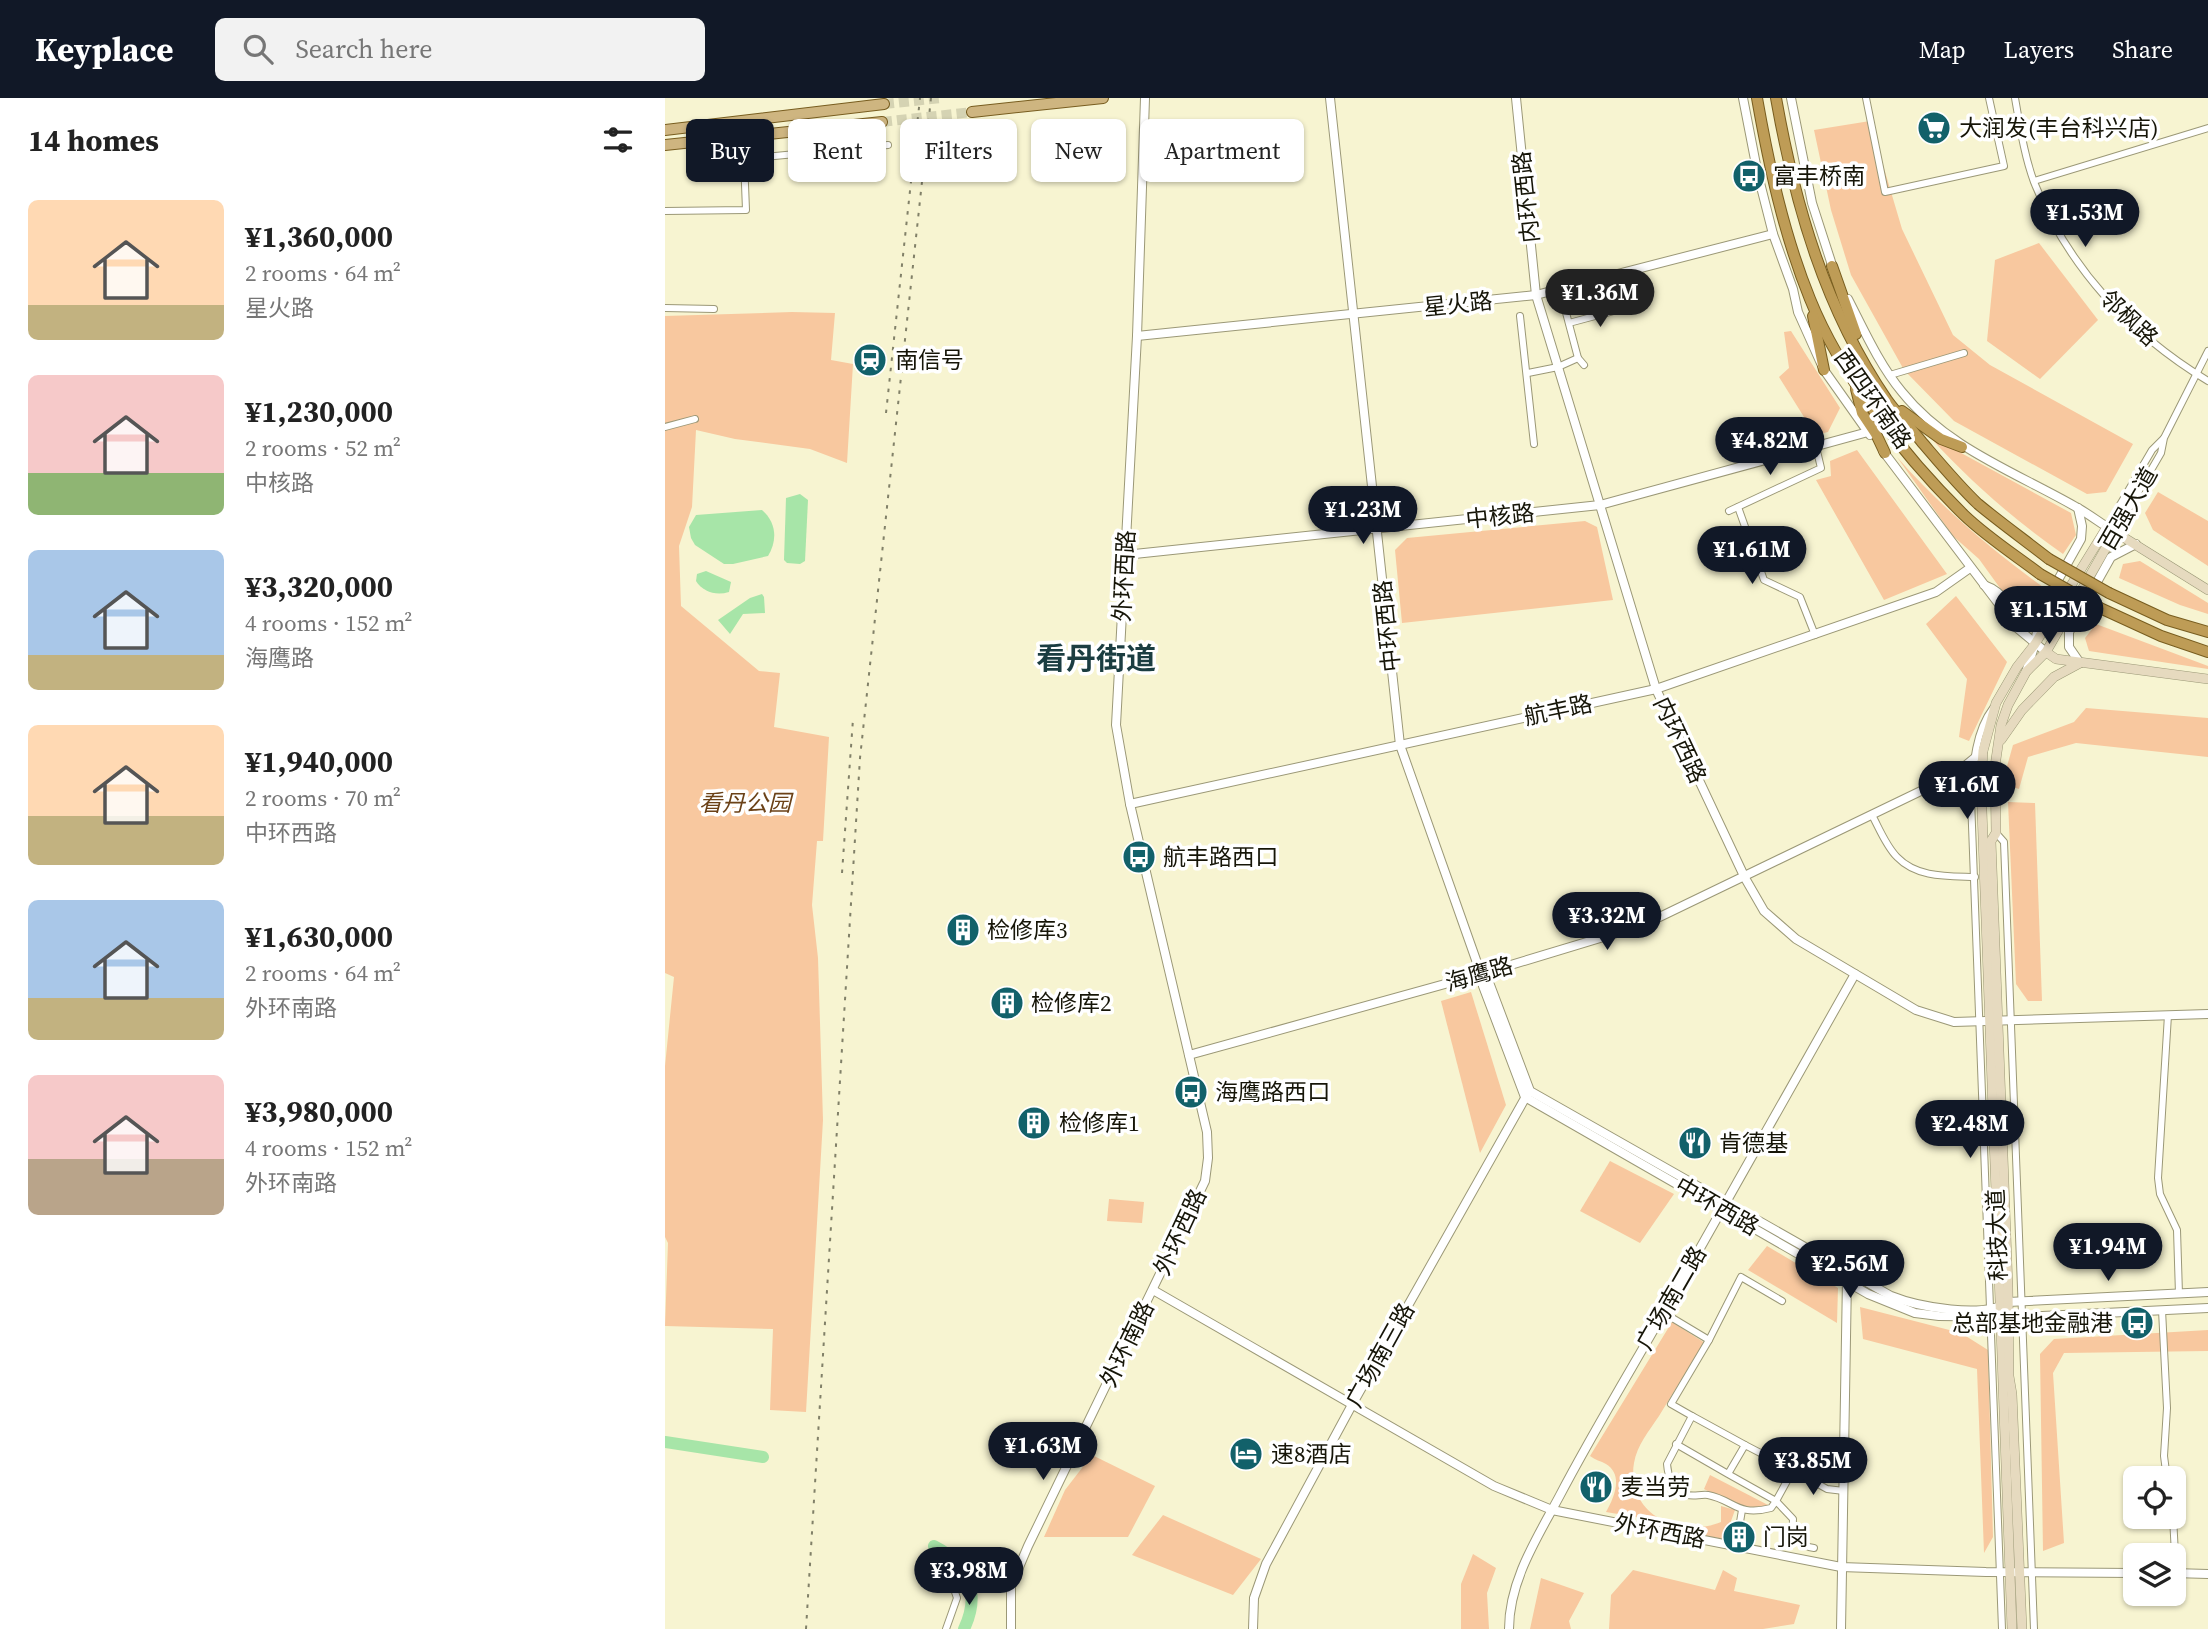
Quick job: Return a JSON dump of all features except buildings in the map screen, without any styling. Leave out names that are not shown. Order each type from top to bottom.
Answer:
[{"type":"highway","name":"西四环南路","points":[[1757,98],[1781,213],[1810,300],[1854,383],[1919,467],[1966,517],[2040,574],[2101,608],[2161,636],[2208,652]]},
{"type":"highway","name":"西四环南路","points":[[1776,98],[1794,188],[1812,250],[1825,284],[1867,366],[1888,400],[1932,454],[1977,502],[2049,559],[2109,593],[2167,620],[2208,632]]},
{"type":"highway","points":[[1832,266],[1867,366]]},
{"type":"highway","points":[[1810,300],[1824,370]]},
{"type":"highway","points":[[1854,383],[1862,413],[1885,453]]},
{"type":"highway","points":[[1888,400],[1941,439],[1962,447]]},
{"type":"main road","points":[[972,112],[1103,98]]},
{"type":"main road","points":[[665,130],[884,104]]},
{"type":"main road","points":[[665,145],[788,132]]},
{"type":"main road","points":[[2111,530],[2208,590]]},
{"type":"main road","name":"百强大道","points":[[2035,644],[2111,530]]},
{"type":"main road","name":"百强大道","points":[[2046,652],[2111,530]]},
{"type":"main road","name":"科技大道","points":[[2022,1629],[2015,1572],[1999,1311],[1989,1021],[1979,877],[1983,751],[1996,703],[2017,667],[2035,644]]},
{"type":"main road","points":[[2046,652],[2056,659],[2208,679]]},
{"type":"main road","name":"科技大道","points":[[1989,1021],[1991,841],[1996,832],[1994,789],[2001,725],[2008,705],[2027,672],[2046,652]]},
{"type":"main road","points":[[1998,745],[2009,726],[2055,677],[2080,663]]},
{"type":"main road","name":"科技大道","points":[[2012,1629],[2015,1572]]},
{"type":"street","name":"外环西路","points":[[1145,98],[1137,337],[1117,725],[1131,804],[1207,1132],[1205,1181],[1153,1290],[1495,1486],[1552,1510],[1841,1566],[2031,1573],[2123,1573]]},
{"type":"street","name":"中环西路","points":[[1330,98],[1400,745],[1481,974],[1490,985],[1528,1094],[1848,1277],[1883,1301],[1915,1313],[1939,1316],[1999,1311],[2021,1301],[2208,1292]]},
{"type":"street","name":"内环西路","points":[[1516,98],[1536,295],[1656,689],[1745,878],[1764,911],[1778,926],[1855,974],[1916,1010],[1936,1018],[1954,1022],[2208,1014]]},
{"type":"street","name":"西四环南路","points":[[1742,98],[1773,234],[1793,289],[1798,312],[1824,370],[2017,628],[2046,652]]},
{"type":"street","name":"西四环南路","points":[[1791,98],[1812,203],[1832,266],[1871,345],[1901,392],[1962,447],[2078,508],[2111,530]]},
{"type":"street","points":[[1866,98],[1885,192],[2004,166],[1989,98]]},
{"type":"street","name":"邻枫路","points":[[2015,98],[2034,181],[2073,256],[2104,298],[2144,337],[2208,381]]},
{"type":"street","points":[[2034,181],[2208,128]]},
{"type":"street","points":[[665,211],[746,210],[744,159],[888,145]]},
{"type":"street","name":"星火路","points":[[1137,337],[1536,295],[1773,234]]},
{"type":"street","points":[[665,308],[714,309]]},
{"type":"street","points":[[1569,323],[1625,308]]},
{"type":"street","points":[[1566,309],[1578,358],[1584,365]]},
{"type":"street","points":[[1520,316],[1534,444]]},
{"type":"street","name":"百强大道","points":[[2111,530],[2152,450],[2164,438],[2208,351]]},
{"type":"street","points":[[1890,375],[1963,353]]},
{"type":"street","points":[[1528,373],[1558,367],[1578,358]]},
{"type":"street","points":[[665,426],[695,419]]},
{"type":"street","name":"中核路","points":[[1125,555],[1600,505],[1868,432]]},
{"type":"street","points":[[1729,510],[1821,468],[1816,447]]},
{"type":"street","points":[[1738,508],[1764,580],[1800,597],[1815,635]]},
{"type":"street","points":[[2027,672],[2040,612],[2081,540],[2082,526],[2078,508]]},
{"type":"street","points":[[2080,663],[2069,647],[2069,632],[2111,557],[2136,544]]},
{"type":"street","name":"航丰路","points":[[1131,804],[1656,689],[1936,592],[1970,568]]},
{"type":"street","points":[[1984,585],[1996,589],[2011,609],[2019,614],[2040,612]]},
{"type":"street","points":[[1872,815],[1895,856],[1905,863],[1923,873],[1979,877],[1971,799],[1974,759],[1982,728],[1996,703]]},
{"type":"street","name":"海鹰路","points":[[1189,1055],[1643,926],[1954,775],[1983,751]]},
{"type":"street","points":[[1996,832],[2004,842],[2033,1629]]},
{"type":"street","name":"广场南二路","points":[[1509,1629],[1516,1582],[1552,1510],[1598,1423],[1664,1313],[1855,974]]},
{"type":"street","points":[[2168,1015],[2158,1178],[2160,1194],[2177,1230],[2179,1294]]},
{"type":"street","name":"广场南三路","points":[[1253,1629],[1254,1598],[1266,1564],[1353,1403],[1528,1094]]},
{"type":"street","points":[[1841,1629],[1848,1277]]},
{"type":"street","points":[[1782,1301],[1741,1278],[1709,1340],[1671,1404],[1827,1489],[1844,1491]]},
{"type":"street","name":"外环南路","points":[[1011,1629],[1011,1586],[1153,1290]]},
{"type":"street","name":"中环西路","points":[[1999,1311],[2021,1317],[2208,1308]]},
{"type":"street","points":[[2162,1310],[2167,1408],[2165,1466]]},
{"type":"street","points":[[1999,1311],[2001,1629]]},
{"type":"street","points":[[1664,1313],[1709,1340]]},
{"type":"street","points":[[1692,1416],[1667,1464],[1672,1484],[1682,1494],[1695,1497],[1706,1495],[1742,1510],[1762,1511],[1771,1508],[1793,1470]]},
{"type":"street","points":[[1676,1444],[1776,1501],[1793,1519],[1792,1531],[1798,1540],[1805,1546],[1814,1548]]},
{"type":"street","points":[[1728,1474],[1745,1445]]},
{"type":"street","points":[[1738,1534],[1742,1510]]},
{"type":"street","points":[[2186,1573],[2208,1574]]},
{"type":"street","points":[[946,1629],[957,1598],[952,1583]]},
{"type":"green space","points":[[1870,121],[1902,229],[1953,335],[1990,365],[2133,444],[2106,492],[2087,494],[1954,421],[1904,370],[1851,275],[1831,210],[1814,130]]},
{"type":"green space","points":[[2039,243],[2098,320],[2040,379],[1987,341],[1995,260]]},
{"type":"green space","name":"看丹公园","points":[[835,313],[831,360],[853,364],[847,463],[810,449],[735,439],[696,430],[692,507],[679,546],[681,606],[759,671],[780,673],[774,727],[829,737],[823,841],[817,841],[812,905],[818,958],[823,1120],[806,1412],[770,1410],[773,1329],[665,1326],[668,1243],[665,1237],[665,1066],[674,977],[665,973],[665,316]]},
{"type":"green space","points":[[1791,331],[1840,408],[1828,432],[1785,442],[1781,432],[1804,417],[1779,377],[1789,368],[1784,332]]},
{"type":"green space","points":[[1920,426],[1941,442],[2071,513],[2076,535],[2063,554],[1988,494]]},
{"type":"green space","points":[[1857,450],[1947,574],[1884,600],[1816,480],[1831,476],[1830,461]]},
{"type":"green space","points":[[1897,457],[1966,526],[2043,587],[2034,605],[2018,609],[2013,606],[1979,559],[1953,536]]},
{"type":"green space","points":[[2158,492],[2208,521],[2208,566],[2153,530],[2145,513]]},
{"type":"green space","points":[[1585,521],[1597,527],[1613,600],[1402,623],[1395,550],[1407,538]]},
{"type":"green space","points":[[2140,561],[2208,603],[2208,614],[2180,605],[2119,578],[2123,564]]},
{"type":"green space","points":[[1956,596],[2007,662],[1969,741],[1959,737],[1967,679],[1926,624]]},
{"type":"green space","points":[[2096,624],[2208,666],[2208,669],[2089,651],[2085,638]]},
{"type":"green space","points":[[2086,708],[2208,718],[2208,757],[2076,743],[2028,757],[2019,789],[2002,784],[2013,745],[2074,722]]},
{"type":"green space","points":[[2008,802],[2035,803],[2042,1001],[2028,1001],[2016,984]]},
{"type":"green space","points":[[1471,992],[1506,1105],[1480,1153],[1441,1001]]},
{"type":"green space","points":[[1610,1161],[1674,1194],[1640,1243],[1580,1211]]},
{"type":"green space","points":[[1109,1199],[1144,1202],[1142,1223],[1107,1221]]},
{"type":"green space","points":[[1767,1246],[1838,1288],[1837,1323],[1748,1270]]},
{"type":"green space","points":[[1860,1307],[1961,1333],[1988,1350],[1993,1537],[1984,1553],[1977,1369],[1863,1339]]},
{"type":"green space","points":[[1672,1322],[1705,1343],[1641,1444],[1634,1463],[1635,1487],[1652,1514],[1666,1522],[1682,1526],[1706,1526],[1721,1522],[1721,1506],[1735,1510],[1730,1524],[1731,1540],[1687,1533],[1647,1519],[1606,1512],[1616,1487],[1615,1474],[1606,1464],[1590,1456]]},
{"type":"green space","points":[[2208,1330],[2208,1351],[2064,1353],[2053,1373],[2064,1543],[2043,1551],[2040,1354],[2054,1339]]},
{"type":"green space","points":[[1092,1455],[1155,1486],[1128,1537],[1044,1537],[1065,1490]]},
{"type":"green space","points":[[1710,1475],[1768,1505],[1743,1506],[1719,1497],[1704,1489]]},
{"type":"green space","points":[[1163,1515],[1261,1559],[1233,1595],[1132,1555]]},
{"type":"green space","points":[[1473,1554],[1496,1568],[1487,1593],[1489,1629],[1461,1629],[1461,1584]]},
{"type":"green space","points":[[1633,1570],[1715,1590],[1723,1570],[1737,1578],[1734,1591],[1800,1605],[1794,1624],[1763,1629],[1609,1629],[1611,1595]]},
{"type":"green space","points":[[1541,1578],[1584,1593],[1569,1621],[1571,1629],[1530,1629]]},
{"type":"shaded area","points":[[800,494],[808,500],[805,561],[800,564],[787,563],[784,560],[786,498]]},
{"type":"shaded area","points":[[762,510],[770,520],[774,532],[768,556],[724,564],[695,545],[691,538],[689,527],[696,515]]},
{"type":"shaded area","points":[[706,571],[731,582],[729,592],[715,593],[702,588],[696,581],[697,574]]},
{"type":"shaded area","points":[[762,594],[765,613],[743,614],[730,634],[718,620],[750,598]]},
{"type":"waterway","points":[[665,1442],[763,1457]]},
{"type":"waterway","points":[[934,1546],[956,1562],[969,1581],[971,1603],[964,1629]]},
{"type":"tunnel","points":[[884,104],[942,98]]},
{"type":"tunnel","points":[[886,122],[972,112]]},
{"type":"railway","points":[[886,413],[920,98]]},
{"type":"railway","points":[[806,1629],[860,758],[931,98]]},
{"type":"railway","points":[[842,873],[853,719]]},
{"type":"place","name":"大润发(丰台科兴店)","points":[[1934,128]]},
{"type":"place","name":"富丰桥南","points":[[1749,176]]},
{"type":"place","name":"南信号","points":[[870,360]]},
{"type":"place","name":"航丰路西口","points":[[1139,857]]},
{"type":"place","name":"检修库3","points":[[963,930]]},
{"type":"place","name":"检修库2","points":[[1007,1003]]},
{"type":"place","name":"海鹰路西口","points":[[1191,1092]]},
{"type":"place","name":"检修库1","points":[[1034,1123]]},
{"type":"place","name":"肯德基","points":[[1695,1143]]},
{"type":"place","name":"总部基地金融港","points":[[2137,1323]]},
{"type":"place","name":"速8酒店","points":[[1246,1454]]},
{"type":"place","name":"麦当劳","points":[[1596,1487]]},
{"type":"place","name":"门岗","points":[[1739,1537]]},
{"type":"district","name":"看丹街道","points":[[1096,659]]}]
